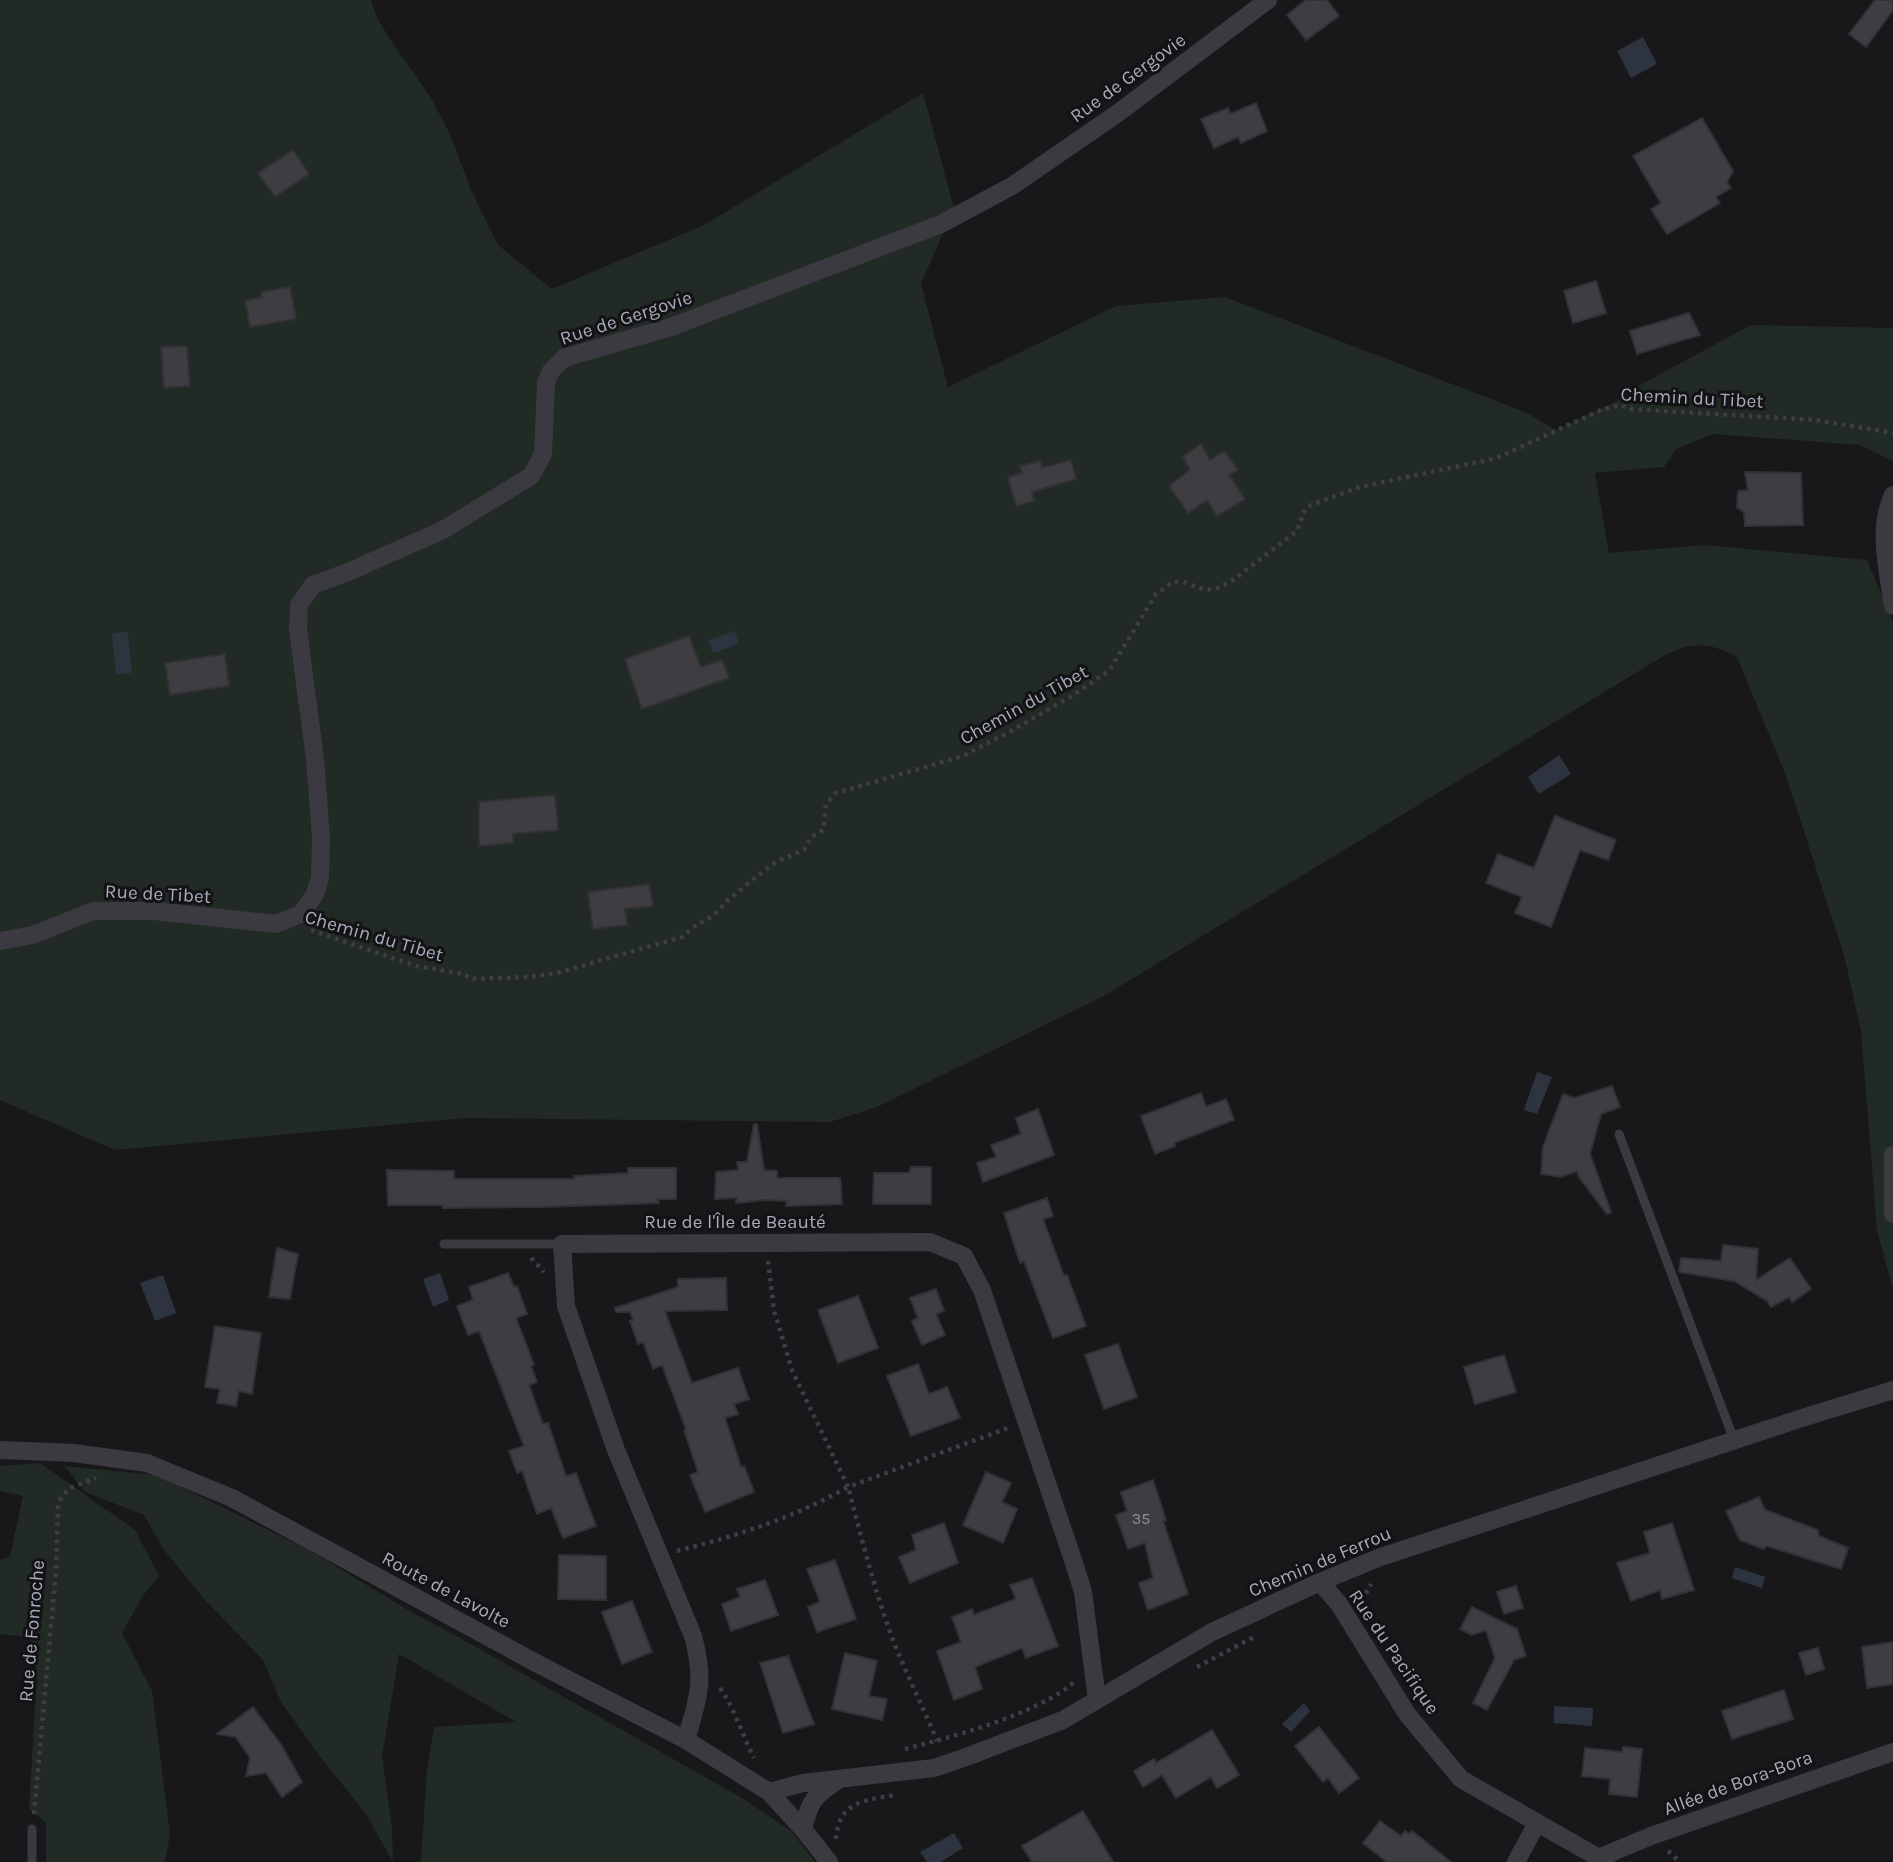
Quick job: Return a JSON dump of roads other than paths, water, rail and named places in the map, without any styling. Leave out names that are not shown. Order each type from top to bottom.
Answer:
[{"type":"street","name":"Rue de Gergovie","points":[[276,924],[301,914],[315,894],[320,878],[319,791],[298,629],[299,606],[313,585],[443,530],[531,475],[543,454],[546,382],[551,371],[564,358],[671,327],[941,224],[1012,186],[1118,113],[1268,0]]},
{"type":"street","points":[[1893,495],[1885,523],[1887,568],[1893,606]]},
{"type":"street","name":"Rue de Tibet","points":[[0,941],[33,935],[93,912],[154,911],[276,924]]},
{"type":"street","points":[[1893,1155],[1893,1214]]},
{"type":"street","name":"Rue de l'Île de Beauté","points":[[562,1244],[930,1242],[964,1256],[982,1290],[1083,1591],[1097,1699]]},
{"type":"street","points":[[562,1244],[566,1306],[616,1450],[668,1553],[701,1666],[701,1688],[686,1740]]},
{"type":"street","name":"Chemin de Ferrou","points":[[769,1792],[790,1785],[934,1768],[946,1764],[1063,1720],[1212,1632],[1320,1582],[1443,1535],[1893,1390]]},
{"type":"street","name":"Route de Lavolte","points":[[0,1450],[74,1453],[147,1462],[220,1493],[538,1664],[686,1740],[769,1792],[829,1862]]},
{"type":"street","name":"Rue du Pacifique","points":[[1320,1582],[1339,1604],[1407,1714],[1461,1779],[1602,1860]]},
{"type":"street","name":"Allée de Bora-Bora","points":[[1602,1860],[1650,1836],[1893,1752]]},
{"type":"street","points":[[803,1829],[808,1806],[821,1791],[838,1780]]},
{"type":"street","points":[[1516,1862],[1537,1823]]},
{"type":"lane","points":[[1619,1135],[1734,1440]]},
{"type":"lane","points":[[444,1244],[562,1244]]},
{"type":"lane","points":[[32,1829],[32,1862]]},
{"type":"water","points":[[1643,37],[1657,64],[1631,78],[1617,51]]},
{"type":"water","points":[[735,631],[739,644],[713,653],[708,640]]},
{"type":"water","points":[[128,632],[132,673],[116,674],[112,633]]},
{"type":"water","points":[[1559,755],[1571,774],[1539,794],[1528,777]]},
{"type":"water","points":[[1537,1072],[1552,1077],[1537,1114],[1524,1110]]},
{"type":"water","points":[[440,1273],[449,1300],[433,1307],[423,1279]]},
{"type":"water","points":[[163,1275],[176,1313],[155,1321],[140,1283]]},
{"type":"water","points":[[1735,1567],[1765,1577],[1762,1588],[1732,1578]]},
{"type":"water","points":[[1304,1703],[1310,1711],[1291,1732],[1282,1724]]},
{"type":"water","points":[[1554,1706],[1593,1708],[1592,1726],[1554,1723]]},
{"type":"water","points":[[954,1833],[963,1848],[941,1862],[927,1862],[920,1852]]}]
